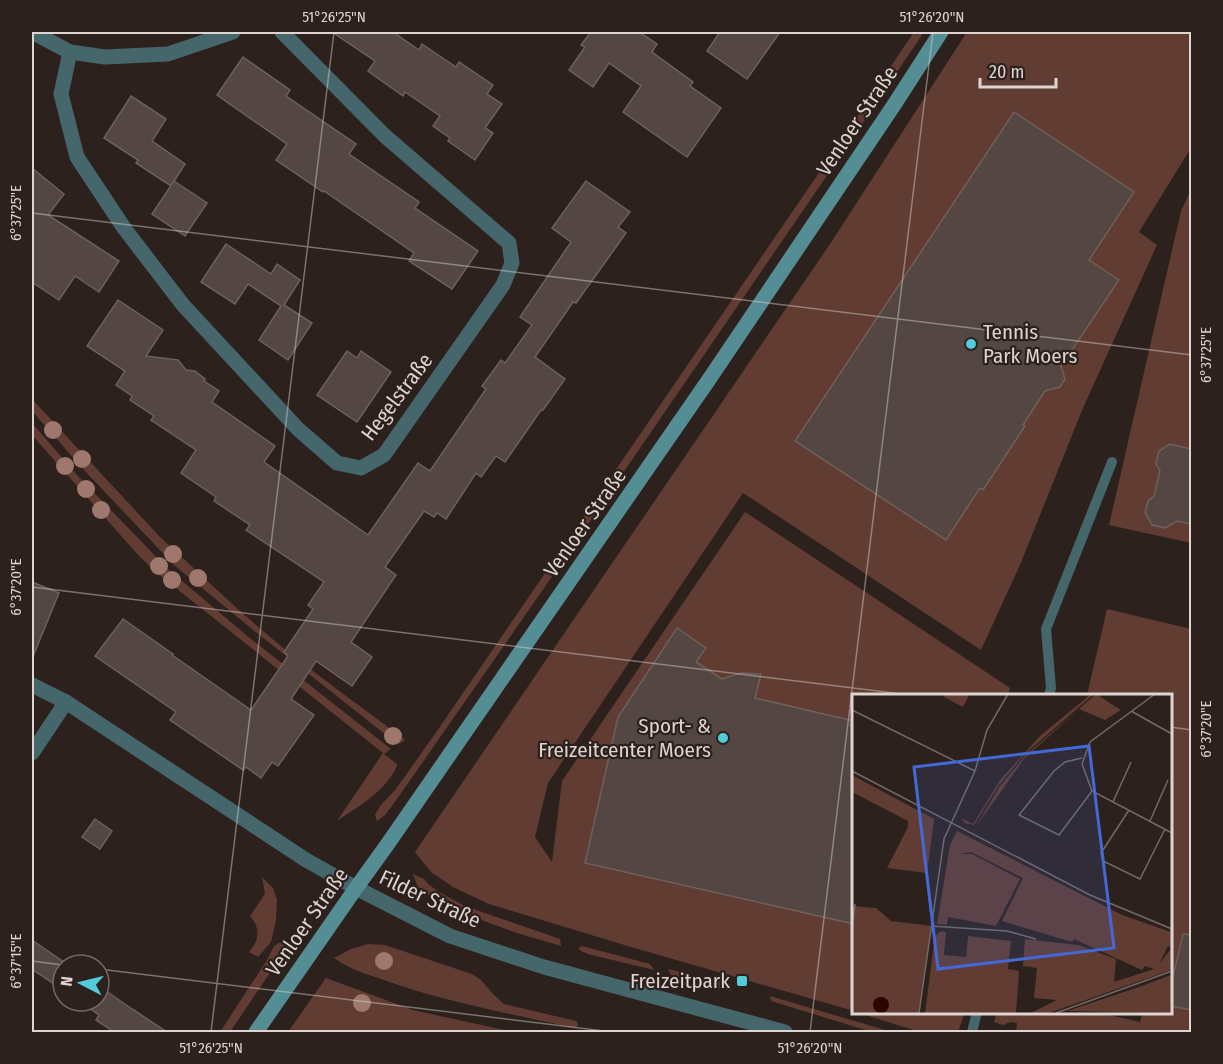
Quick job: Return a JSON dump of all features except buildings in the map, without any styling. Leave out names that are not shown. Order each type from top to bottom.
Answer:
[{"type":"main road","name":"Venloer Straße","points":[[256,1032],[703,388],[894,105],[940,32]]},
{"type":"street","points":[[32,32],[70,52],[105,57],[168,54],[233,32]]},
{"type":"street","name":"Hegelstraße","points":[[70,52],[61,94],[77,157],[124,228],[183,305],[298,429],[337,463],[361,468],[384,455],[503,285],[512,263],[509,243],[385,136],[282,32]]},
{"type":"street","name":"Filder Straße","points":[[32,685],[66,702],[306,860],[450,936],[544,967],[785,1032]]},
{"type":"street","points":[[32,753],[66,702]]},
{"type":"lane","points":[[1049,694],[1051,688],[1046,629],[1112,462]]},
{"type":"lane","points":[[972,1032],[977,1013]]},
{"type":"shaded area","points":[[914,32],[924,32],[542,591],[397,799],[385,815],[377,821],[375,815],[380,806],[396,789],[437,731]]},
{"type":"shaded area","points":[[967,32],[1191,32],[1191,148],[1139,232],[1157,245],[1083,408],[1020,565],[981,650],[743,493],[548,783],[535,837],[552,862],[562,781],[745,512],[1010,688],[1008,694],[852,694],[852,1010],[489,904],[453,887],[431,872],[415,852],[830,244]]},
{"type":"shaded area","points":[[1191,190],[1191,543],[1109,525],[1181,211]]},
{"type":"shaded area","points":[[32,399],[160,537],[223,595],[287,651],[405,740],[399,744],[381,731],[174,565],[32,411]]},
{"type":"shaded area","points":[[32,423],[78,476],[169,570],[251,639],[391,749],[384,754],[397,766],[379,791],[337,821],[383,753],[157,573],[139,556],[32,435]]},
{"type":"shaded area","points":[[1107,609],[1191,629],[1191,1032],[1016,1032],[1017,1023],[1010,1022],[1003,1025],[994,1022],[997,1013],[1100,1013],[1140,1022],[1143,1013],[1172,1013],[1172,694],[1087,694]]},
{"type":"shaded area","points":[[413,874],[465,906],[560,939],[561,946],[517,933],[435,900],[418,887]]},
{"type":"shaded area","points":[[262,877],[273,888],[277,900],[276,920],[271,942],[258,957],[249,952],[257,938],[256,925],[250,916],[265,894]]},
{"type":"shaded area","points":[[279,943],[288,946],[230,1032],[220,1032],[274,946]]},
{"type":"shaded area","points":[[368,944],[385,945],[472,974],[504,1004],[576,1021],[578,1026],[575,1028],[431,995],[364,973],[334,958],[351,949]]},
{"type":"shaded area","points":[[582,946],[650,964],[654,970],[588,954],[578,948]]},
{"type":"shaded area","points":[[668,969],[729,984],[732,991],[671,975]]},
{"type":"shaded area","points":[[326,978],[413,1010],[513,1032],[288,1032]]},
{"type":"shaded area","points":[[770,996],[892,1032],[872,1032],[771,1001]]},
{"type":"shaded area","points":[[859,1013],[965,1013],[958,1032],[920,1032]]},
{"type":"place","name":"Tennis Park Moers","points":[[971,344]]},
{"type":"place","name":"Sport- & Freizeitcenter Moers","points":[[723,738]]},
{"type":"place","name":"Freizeitpark","points":[[742,981]]}]
